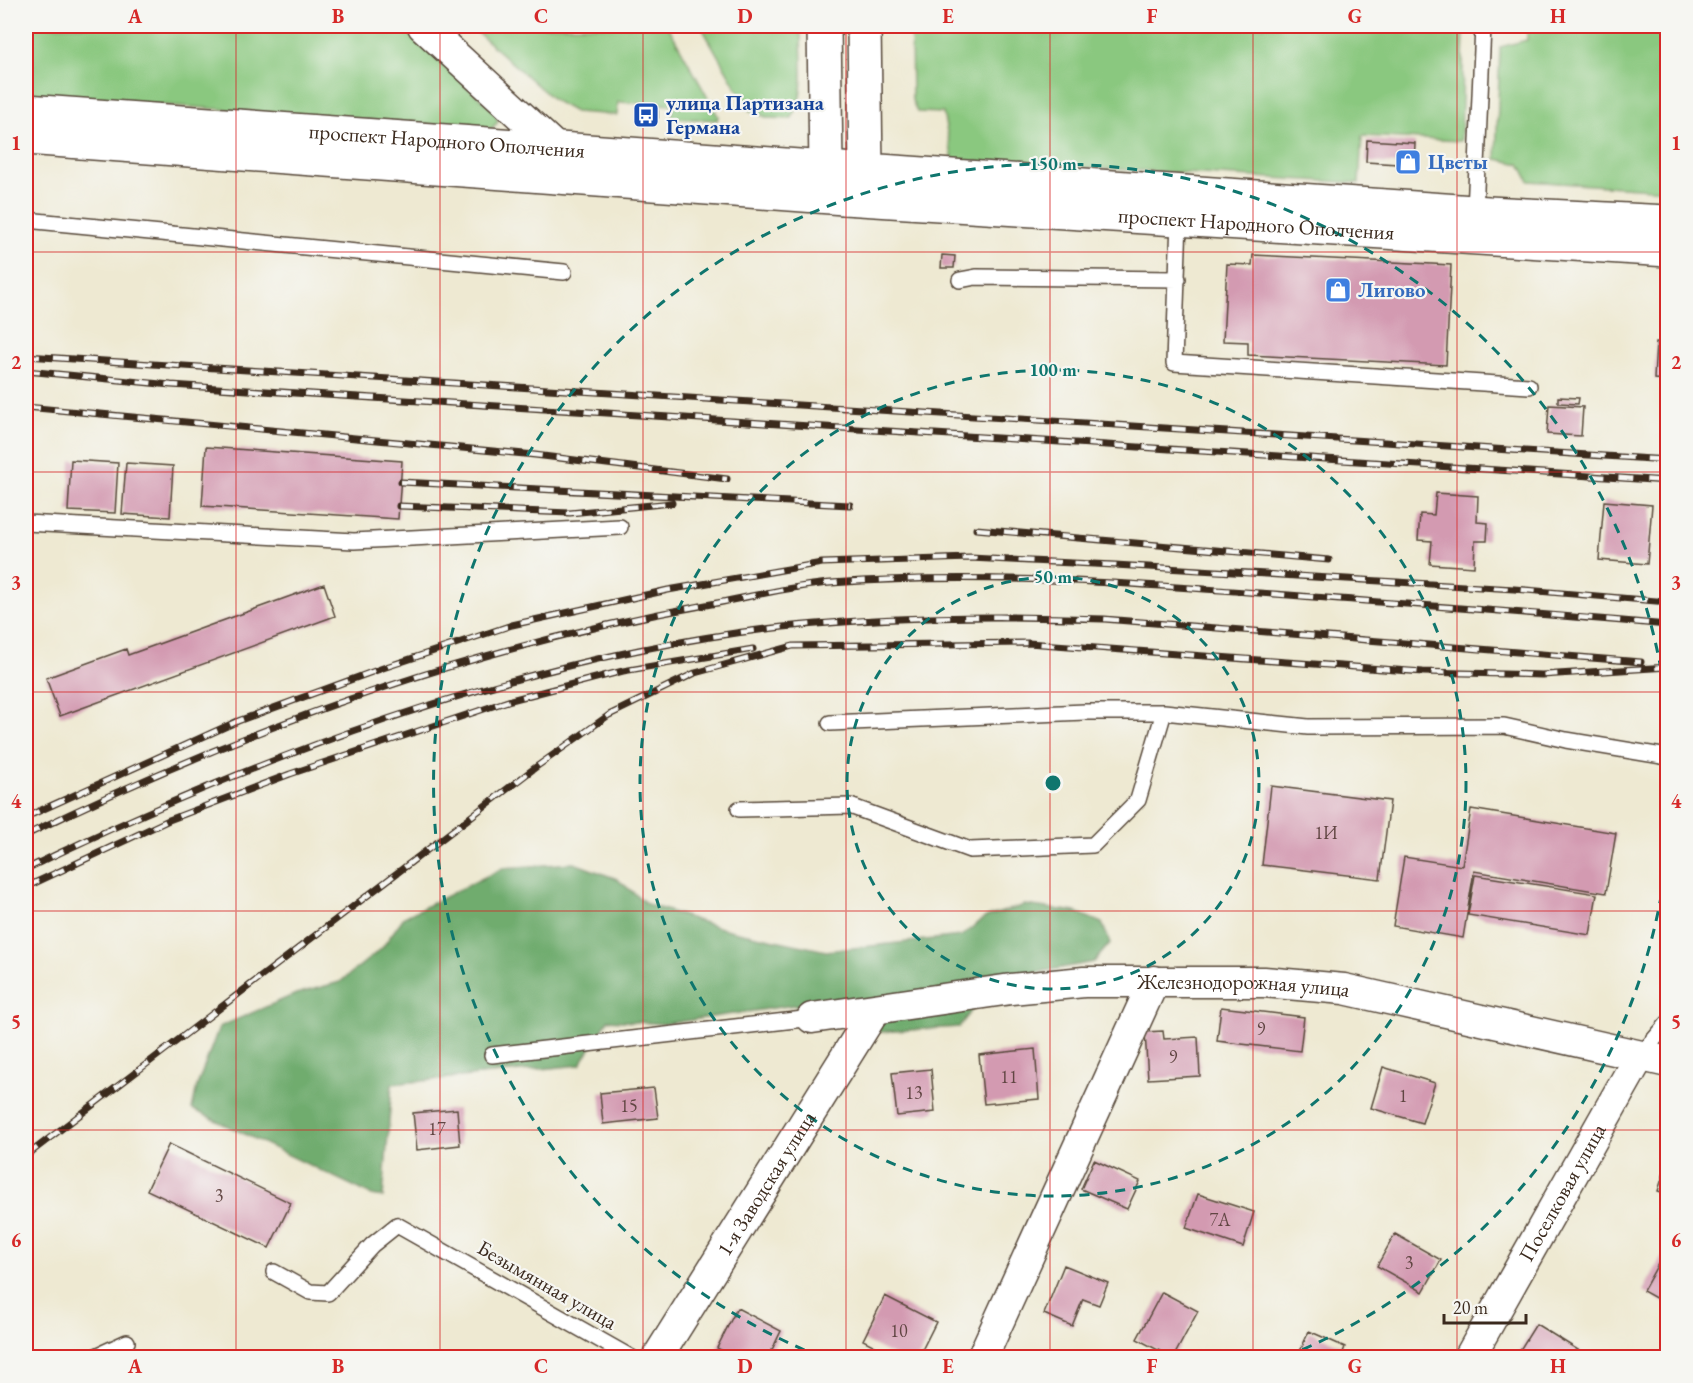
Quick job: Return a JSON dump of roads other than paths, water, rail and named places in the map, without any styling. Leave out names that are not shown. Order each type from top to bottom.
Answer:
[{"type":"main road","points":[[824,26],[826,168],[844,198],[866,170],[864,26]]},
{"type":"main road","name":"проспект Народного Ополчения","points":[[26,111],[558,150],[1475,212],[1668,222]]},
{"type":"main road","name":"проспект Народного Ополчения","points":[[26,138],[844,198],[1668,250]]},
{"type":"street","points":[[423,26],[558,150]]},
{"type":"street","points":[[982,1358],[1154,981]]},
{"type":"street","name":"Железнодорожная улица","points":[[812,1018],[1011,989],[1084,982],[1264,982],[1344,989],[1668,1062]]},
{"type":"street","name":"1-я Заводская улица","points":[[657,1358],[875,1010]]},
{"type":"street","name":"Поселковая улица","points":[[1469,1358],[1639,1057]]},
{"type":"lane","points":[[1475,212],[1483,26]]},
{"type":"lane","points":[[26,220],[564,273]]},
{"type":"lane","points":[[1179,220],[1174,363],[1529,386]]},
{"type":"lane","points":[[960,280],[976,277],[1178,279]]},
{"type":"lane","points":[[26,523],[354,542],[620,527]]},
{"type":"lane","points":[[830,723],[1085,712],[1164,712],[1308,727],[1504,726],[1566,740],[1668,757]]},
{"type":"lane","points":[[739,808],[850,806],[970,850],[1093,845],[1138,800],[1164,712]]},
{"type":"lane","points":[[492,1055],[812,1018]]},
{"type":"lane","points":[[1639,1057],[1668,1023]]},
{"type":"lane","name":"Безымянная улица","points":[[274,1272],[310,1292],[328,1293],[372,1245],[397,1225],[632,1358]]},
{"type":"lane","points":[[92,1358],[127,1342]]},
{"type":"railway","points":[[26,356],[1668,460]]},
{"type":"railway","points":[[26,371],[171,385],[1668,481]]},
{"type":"railway","points":[[26,407],[535,455],[727,479]]},
{"type":"railway","points":[[401,482],[850,505]]},
{"type":"railway","points":[[399,506],[570,513],[672,503]]},
{"type":"railway","points":[[976,529],[1329,560]]},
{"type":"railway","points":[[26,817],[238,721],[383,668],[512,625],[668,590],[822,563],[970,558],[1514,589],[1668,602]]},
{"type":"railway","points":[[26,835],[107,797],[273,727],[358,696],[443,669],[530,644],[618,623],[784,589],[815,585],[952,578],[1072,581],[1253,592],[1668,625]]},
{"type":"railway","points":[[26,869],[206,788],[300,750],[395,716],[588,661],[686,641],[783,627],[943,617],[1104,619],[1641,662]]},
{"type":"railway","points":[[26,1156],[536,767],[609,715],[695,673],[793,646],[1028,643],[1423,672],[1542,675],[1668,667]]},
{"type":"railway","points":[[26,887],[169,820],[290,774],[511,700],[623,671],[753,649]]},
{"type":"place","name":"улица Партизана Германа","points":[[646,115]]},
{"type":"place","name":"Цветы","points":[[1408,162]]},
{"type":"place","name":"Лигово","points":[[1338,290]]}]
